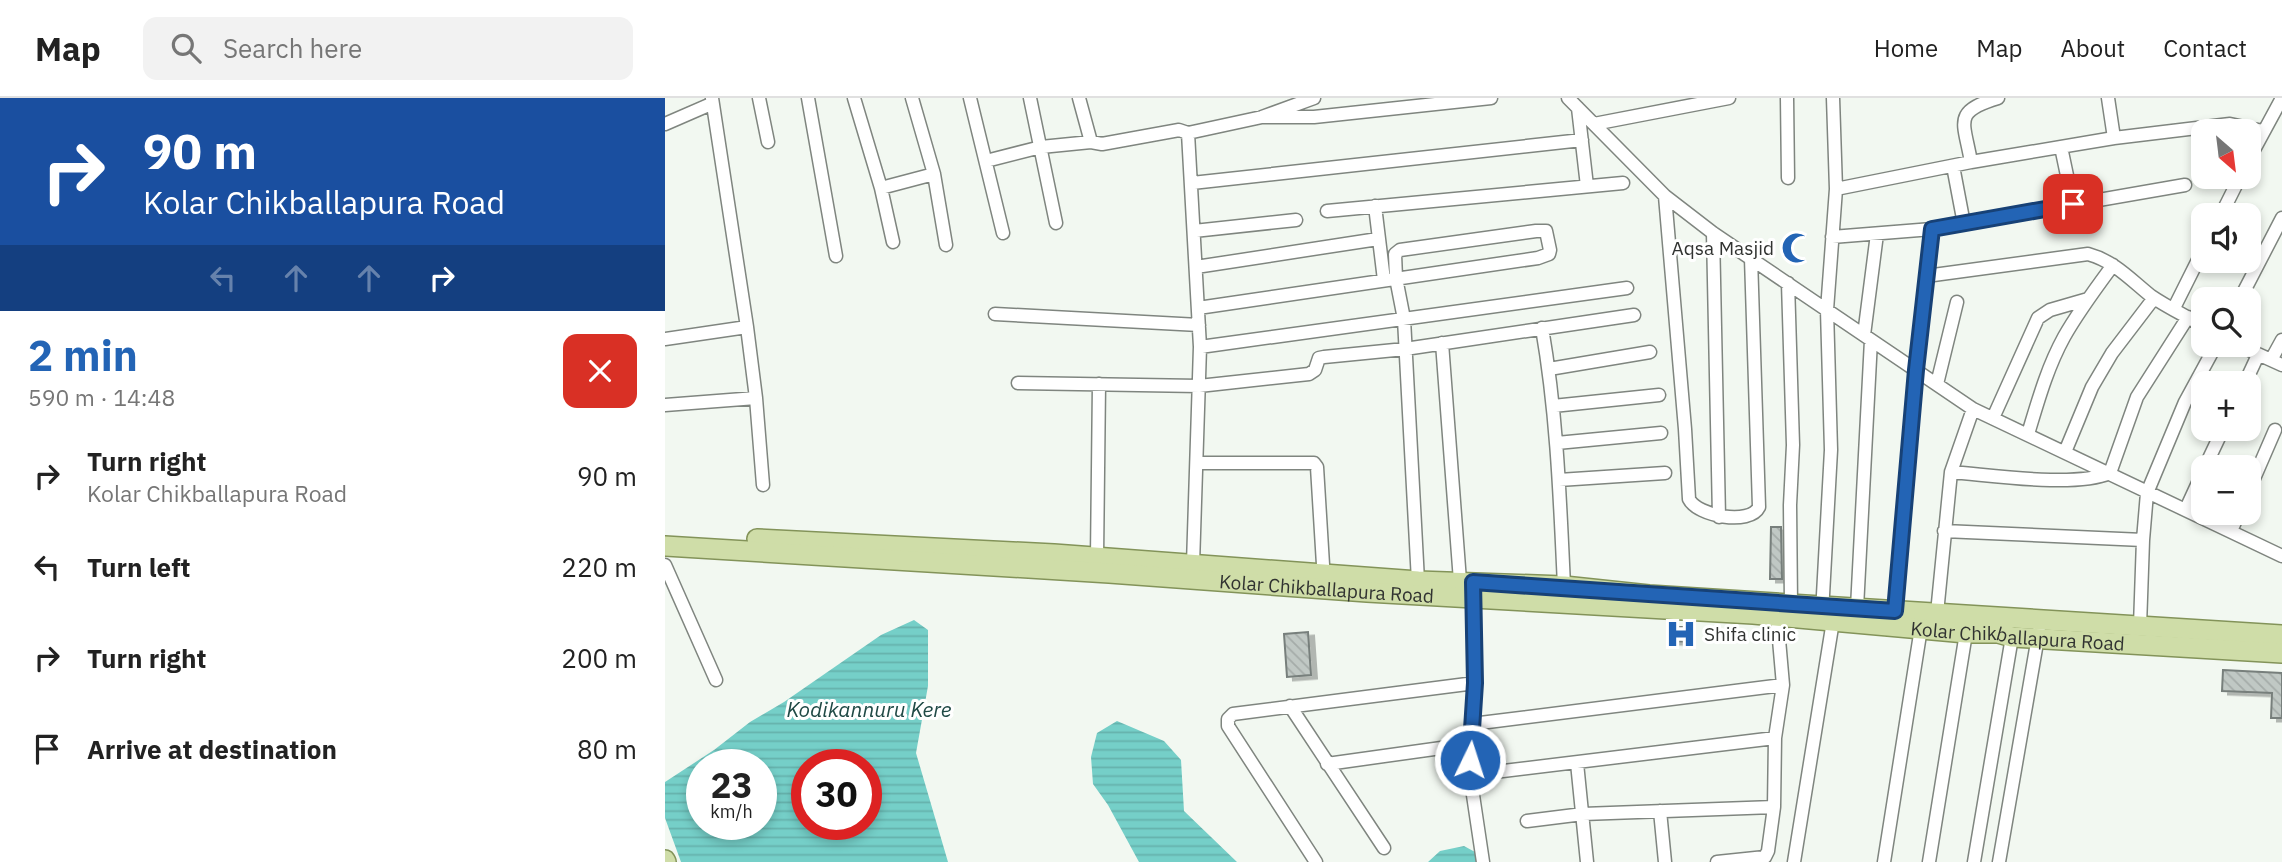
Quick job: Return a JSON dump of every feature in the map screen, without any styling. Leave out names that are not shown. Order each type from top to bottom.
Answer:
[{"type":"main road","name":"Kolar Chikballapura Road","points":[[665,534],[1097,557],[1192,564],[1324,581],[1418,581],[1469,587],[1565,586],[1966,633],[1998,633],[2012,637],[2040,628],[2140,626],[2282,635]]},
{"type":"main road","name":"Kolar Chikballapura Road","points":[[665,546],[1109,573],[1469,587],[1784,610]]},
{"type":"main road","name":"Kolar Chikballapura Road","points":[[1826,616],[1857,608],[1937,613],[2040,628],[2282,653]]},
{"type":"street","points":[[759,98],[768,142]]},
{"type":"street","points":[[808,98],[836,256]]},
{"type":"street","points":[[854,98],[893,242]]},
{"type":"street","points":[[912,98],[934,174],[946,245]]},
{"type":"street","points":[[971,98],[1003,233]]},
{"type":"street","points":[[1030,98],[1056,223]]},
{"type":"street","points":[[1079,98],[1091,142]]},
{"type":"street","points":[[986,161],[1041,147],[1091,142],[1102,144],[1179,130],[1188,132],[1262,117],[1314,98]]},
{"type":"street","points":[[1262,117],[1314,117],[1492,98]]},
{"type":"street","points":[[1568,98],[1665,196],[1713,233],[1973,408],[2282,556]]},
{"type":"street","points":[[1594,124],[1729,98]]},
{"type":"street","points":[[1787,98],[1788,178]]},
{"type":"street","points":[[1794,862],[1826,616],[1831,450],[1827,310],[1836,190],[1833,98]]},
{"type":"street","points":[[1971,162],[1964,121],[1967,111],[1976,105],[1999,98]]},
{"type":"street","points":[[2108,98],[2114,138]]},
{"type":"street","points":[[2261,135],[2282,98]]},
{"type":"street","points":[[665,124],[711,101],[747,327],[763,485]]},
{"type":"street","points":[[1578,108],[1587,186]]},
{"type":"street","points":[[1836,190],[1971,162],[2114,138],[2229,124],[2263,131]]},
{"type":"street","points":[[1188,132],[1200,347],[1192,564]]},
{"type":"street","points":[[1192,183],[1582,140]]},
{"type":"street","points":[[2061,147],[2073,204]]},
{"type":"street","points":[[1953,166],[1964,224]]},
{"type":"street","points":[[880,188],[934,174]]},
{"type":"street","points":[[1327,211],[1623,183]]},
{"type":"street","points":[[1832,237],[1932,229],[2185,185]]},
{"type":"street","points":[[1665,196],[1685,429],[1686,486],[1691,504],[1719,517],[1751,515],[1759,506],[1751,258]]},
{"type":"street","points":[[1375,206],[1378,239],[1404,319],[1418,581]]},
{"type":"street","points":[[2246,287],[2282,218]]},
{"type":"street","points":[[1194,232],[1296,220]]},
{"type":"street","points":[[1895,611],[1916,370],[1932,229]]},
{"type":"street","points":[[1198,308],[1538,258],[1549,254],[1551,250],[1548,233],[1536,231],[1396,251],[1390,279]]},
{"type":"street","points":[[1713,233],[1719,517]]},
{"type":"street","points":[[1857,608],[1867,337],[1877,234]]},
{"type":"street","points":[[1196,267],[1378,239]]},
{"type":"street","points":[[1926,276],[2088,254],[2113,265],[2154,298],[2191,319]]},
{"type":"street","points":[[2028,434],[2047,373],[2064,337],[2113,265]]},
{"type":"street","points":[[2174,308],[2192,273]]},
{"type":"street","points":[[1717,862],[1765,856],[1774,807],[1775,738],[1783,685],[1784,610],[1793,445],[1787,283]]},
{"type":"street","points":[[1200,347],[1627,288]]},
{"type":"street","points":[[2065,452],[2092,387],[2112,353],[2154,298]]},
{"type":"street","points":[[1993,418],[2038,318],[2050,310],[2088,299]]},
{"type":"street","points":[[1937,384],[1957,302]]},
{"type":"street","points":[[995,314],[1199,325]]},
{"type":"street","points":[[1018,383],[1199,386],[1309,374],[1315,370],[1319,358],[1324,357],[1405,349],[1634,315]]},
{"type":"street","points":[[1951,472],[2072,480],[2096,478],[2110,472],[2137,397],[2188,317]]},
{"type":"street","points":[[665,339],[747,327]]},
{"type":"street","points":[[1542,328],[1557,443],[1565,586]]},
{"type":"street","points":[[2277,363],[2282,340]]},
{"type":"street","points":[[1442,343],[1469,587],[1475,683],[1470,775],[1483,862]]},
{"type":"street","points":[[1549,369],[1650,352]]},
{"type":"street","points":[[2140,626],[2147,493],[2185,402],[2209,357]]},
{"type":"street","points":[[1097,557],[1099,384]]},
{"type":"street","points":[[1553,406],[1659,394]]},
{"type":"street","points":[[665,405],[756,398]]},
{"type":"street","points":[[1937,613],[1951,472],[1973,408]]},
{"type":"street","points":[[2261,462],[2275,430]]},
{"type":"street","points":[[1557,443],[1661,433]]},
{"type":"street","points":[[1196,463],[1314,463],[1317,467],[1324,581]]},
{"type":"street","points":[[1559,480],[1665,473]]},
{"type":"street","points":[[2186,509],[2191,498]]},
{"type":"street","points":[[2231,531],[2234,525]]},
{"type":"street","points":[[1944,531],[2143,540]]},
{"type":"street","points":[[665,565],[716,680]]},
{"type":"street","points":[[1884,862],[1921,628]]},
{"type":"street","points":[[1999,862],[2040,628]]},
{"type":"street","points":[[1929,862],[1966,633]]},
{"type":"street","points":[[1974,862],[2012,637]]},
{"type":"street","points":[[1316,862],[1228,726],[1228,719],[1233,714],[1475,683]]},
{"type":"street","points":[[1472,724],[1783,685]]},
{"type":"street","points":[[1290,706],[1384,848]]},
{"type":"street","points":[[1470,775],[1775,738]]},
{"type":"street","points":[[1327,764],[1470,744]]},
{"type":"street","points":[[1577,763],[1587,862]]},
{"type":"street","points":[[1527,821],[1583,814],[1774,807]]},
{"type":"street","points":[[1660,811],[1665,862]]},
{"type":"water","name":"Kodikannuru Kere","points":[[914,620],[928,630],[928,686],[916,753],[948,862],[681,862],[665,818],[665,782],[686,768],[686,840],[777,840],[777,749],[715,749],[750,722],[784,702],[881,635]]},
{"type":"water","points":[[1117,721],[1164,741],[1181,760],[1184,811],[1237,862],[1139,862],[1108,805],[1093,784],[1091,757],[1097,733]]},
{"type":"water","points":[[1464,846],[1486,858],[1487,862],[1428,862],[1440,851]]},
{"type":"building","points":[[1771,527],[1781,527],[1782,579],[1770,579]]},
{"type":"building","points":[[1672,627],[1689,627],[1689,642],[1672,641]]},
{"type":"building","points":[[1308,632],[1311,675],[1287,677],[1284,634]]},
{"type":"building","points":[[2223,670],[2282,673],[2282,718],[2271,718],[2272,693],[2222,691]]},
{"type":"place","name":"Aqsa Masjid","points":[[1797,248]]},
{"type":"place","name":"Shifa clinic","points":[[1681,634]]},
{"type":"route","points":[[1470,760],[1475,683],[1473,582],[1565,586],[1649,595],[1895,611],[1916,370],[1932,229],[2073,204]]}]
